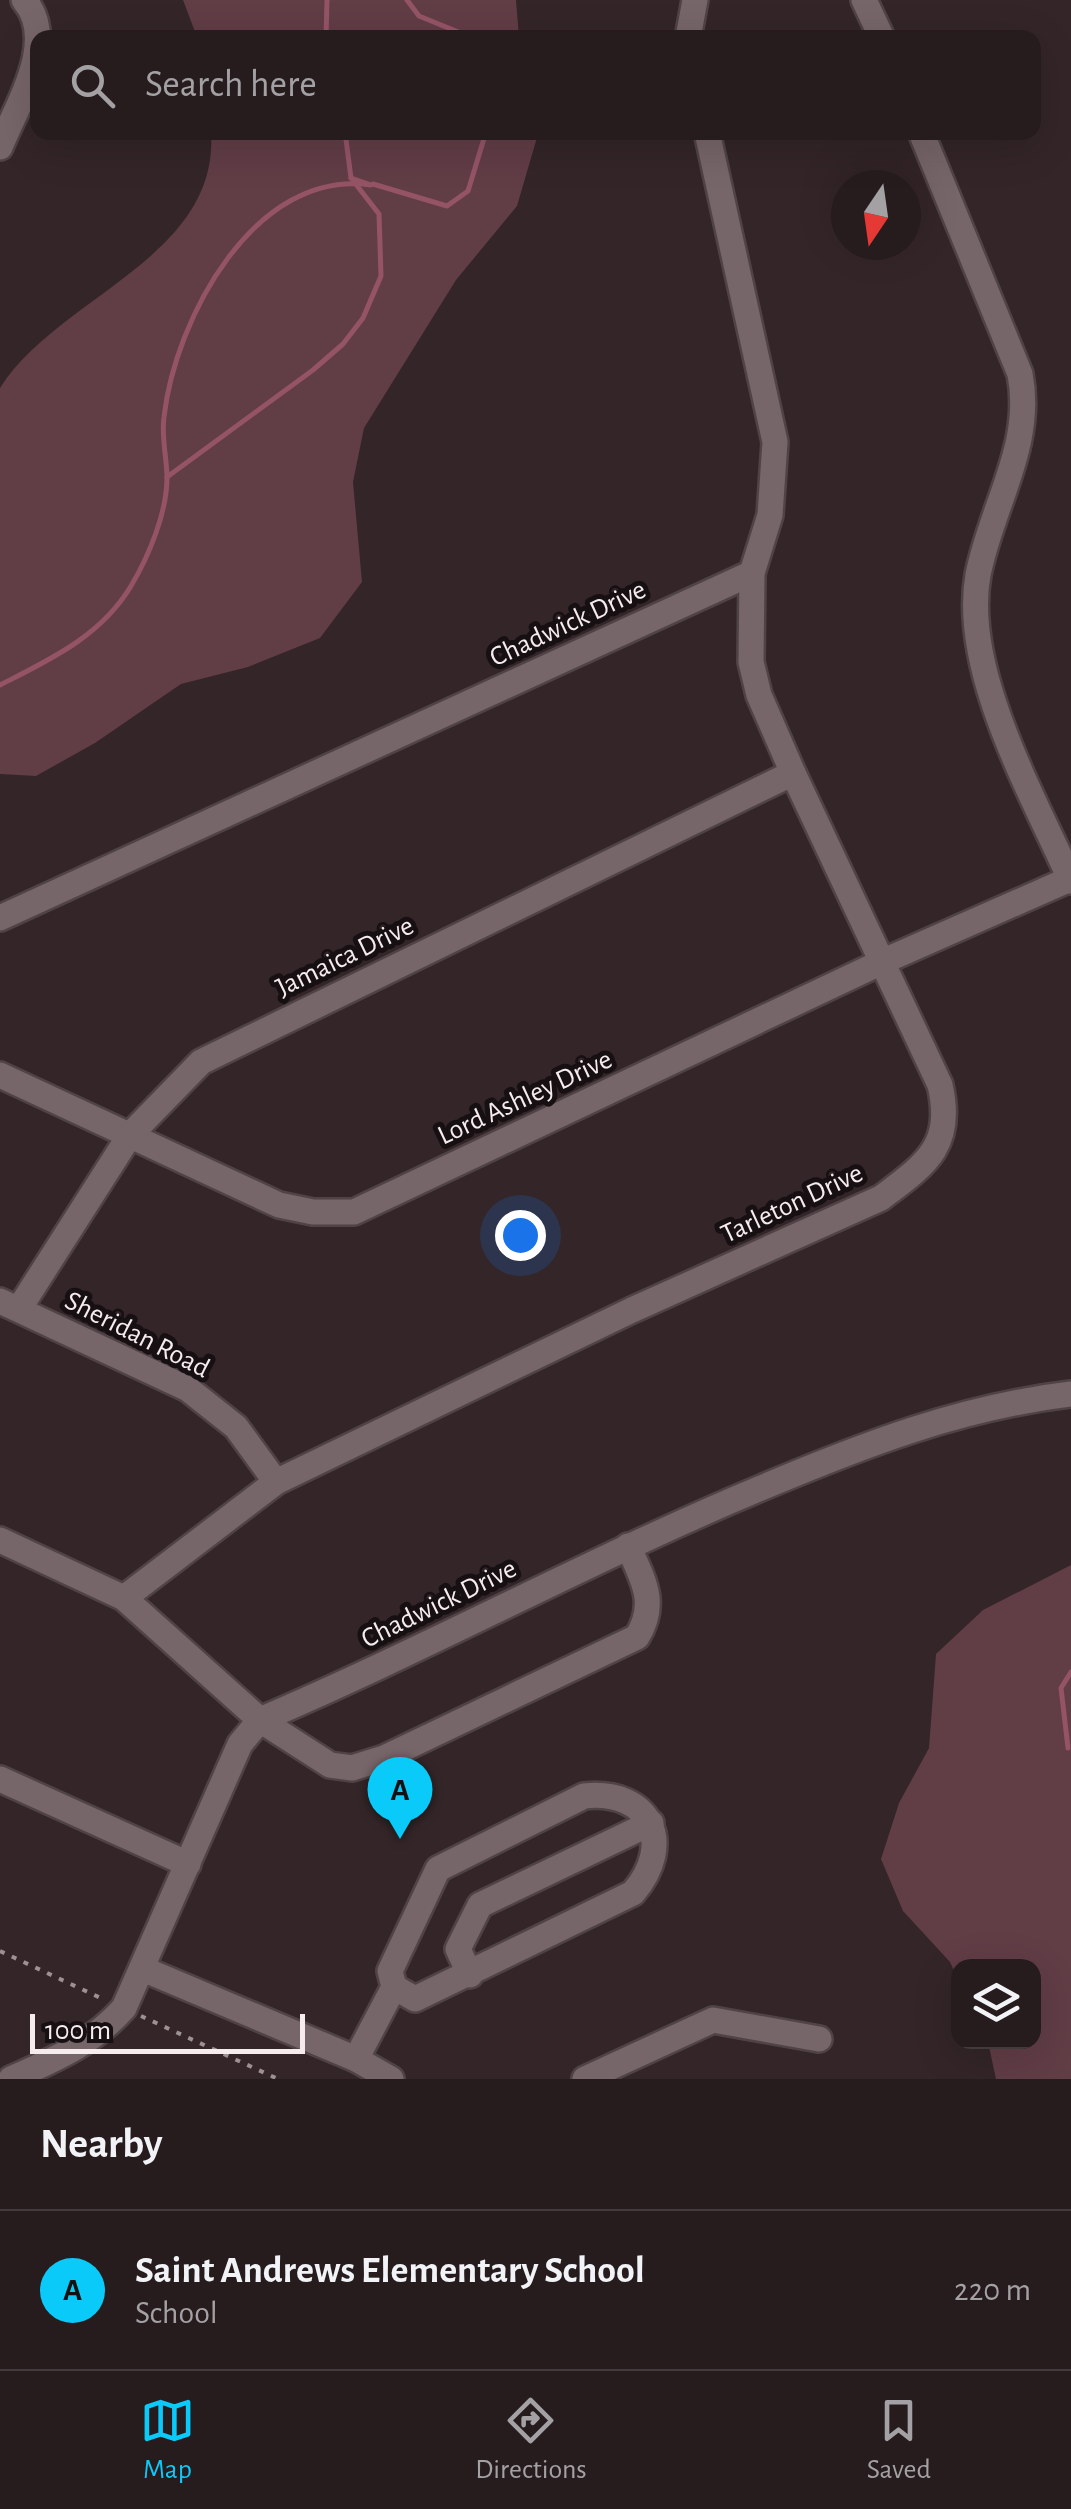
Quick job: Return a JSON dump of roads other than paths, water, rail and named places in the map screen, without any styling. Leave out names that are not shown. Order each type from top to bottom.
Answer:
[{"type":"street","points":[[24,0],[38,30]]},
{"type":"street","points":[[864,0],[878,30]]},
{"type":"street","points":[[689,30],[694,1]]},
{"type":"street","points":[[0,147],[30,73]]},
{"type":"street","points":[[709,140],[776,442],[770,515],[752,572]]},
{"type":"street","points":[[924,140],[1023,390],[1022,430],[978,576],[976,635],[996,707],[1071,880]]},
{"type":"street","name":"Tarleton Drive","points":[[124,1598],[276,1482],[632,1310],[880,1198],[917,1171],[939,1146],[947,1115],[940,1085],[760,695],[751,662],[752,572]]},
{"type":"street","name":"Chadwick Drive","points":[[0,918],[752,572]]},
{"type":"street","name":"Jamaica Drive","points":[[10,1305],[130,1135],[201,1062],[793,773]]},
{"type":"street","name":"Lord Ashley Drive","points":[[0,1076],[279,1205],[313,1212],[354,1212],[884,961],[1071,880]]},
{"type":"street","name":"Sheridan Road","points":[[10,1305],[188,1389],[236,1427],[276,1482]]},
{"type":"street","name":"Chadwick Drive","points":[[260,1720],[628,1546],[892,1433],[1013,1400],[1071,1394]]},
{"type":"street","points":[[0,1540],[124,1598],[260,1720],[330,1764],[352,1768],[384,1758],[636,1637],[648,1620],[650,1600],[628,1546]]},
{"type":"street","points":[[11,2079],[103,2032],[124,2008],[240,1744],[260,1720]]},
{"type":"street","points":[[0,1779],[188,1864]]},
{"type":"street","points":[[356,2059],[394,1987],[390,1971],[438,1869],[584,1796],[610,1794],[632,1802],[651,1823],[656,1850],[650,1874],[633,1892],[415,1999],[394,1987]]},
{"type":"street","points":[[470,1974],[458,1949],[480,1905],[651,1823]]},
{"type":"street","points":[[143,1969],[356,2059],[390,2079]]},
{"type":"street","points":[[585,2079],[714,2020],[820,2039]]},
{"type":"waterway","points":[[326,30],[327,0]]},
{"type":"waterway","points":[[407,0],[419,16],[453,30]]},
{"type":"waterway","points":[[167,477],[313,370],[343,344],[363,318],[381,276],[379,214],[351,178],[346,140]]},
{"type":"waterway","points":[[373,184],[447,206],[468,191],[484,140]]},
{"type":"waterway","points":[[0,685],[90,632],[119,604],[138,574],[164,505],[167,478],[163,425],[171,378],[204,296],[228,258],[257,225],[291,200],[329,186],[371,185],[351,178]]},
{"type":"waterway","points":[[1068,1748],[1061,1688],[1071,1672]]},
{"type":"place","name":"Saint Andrews Elementary School","points":[[400,1839]]}]
